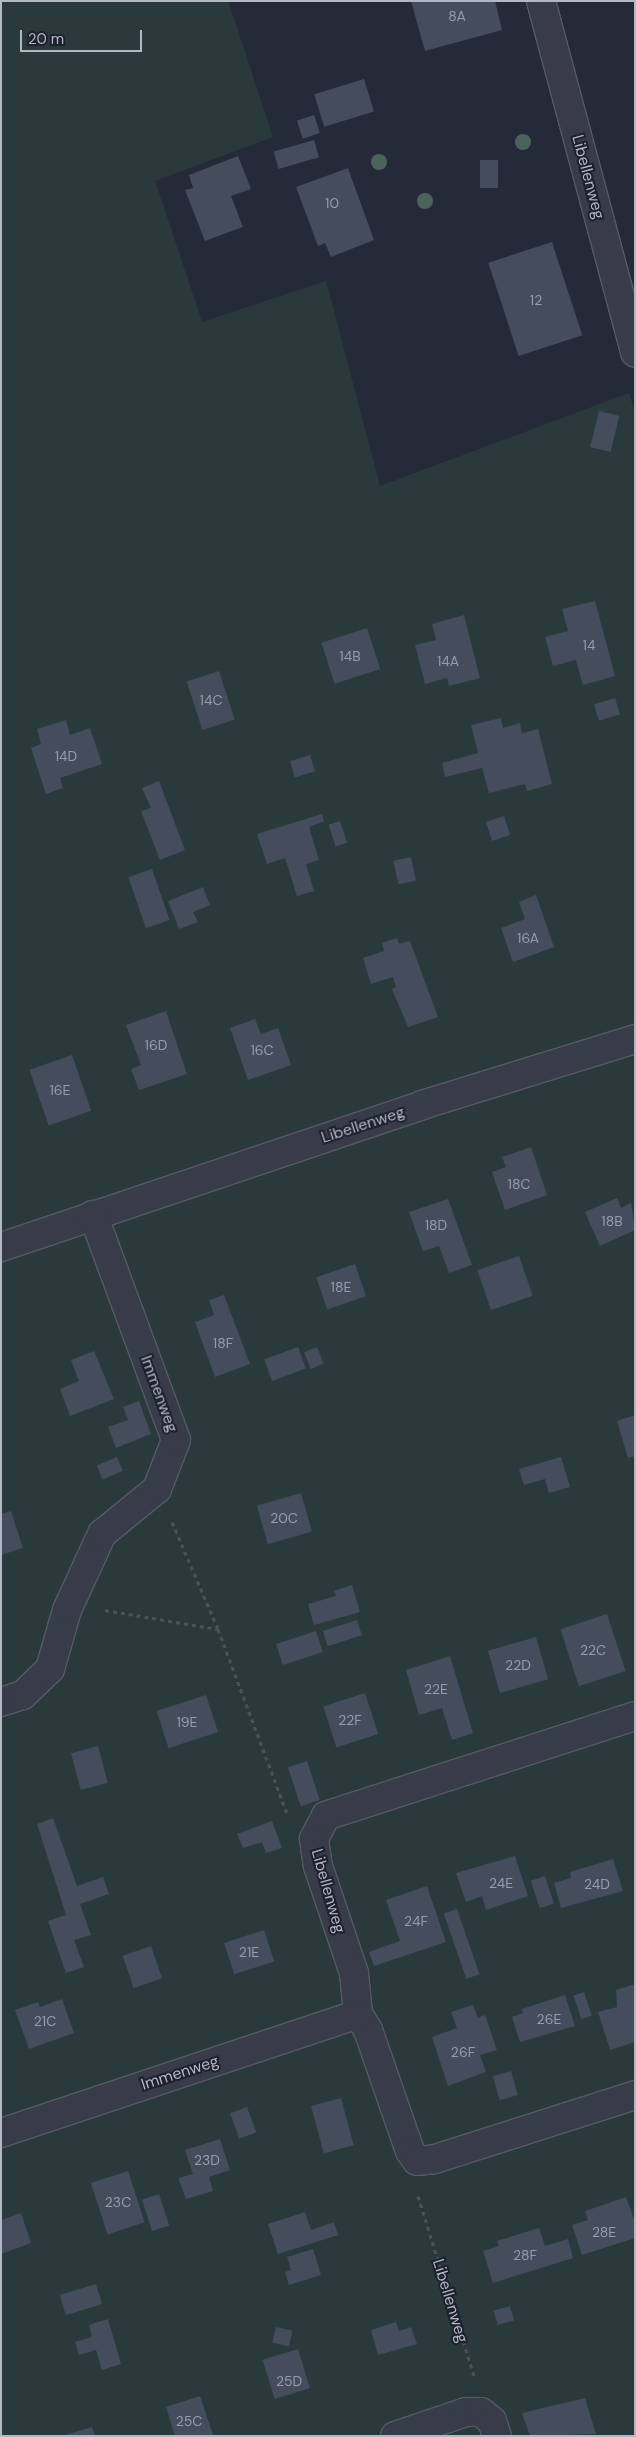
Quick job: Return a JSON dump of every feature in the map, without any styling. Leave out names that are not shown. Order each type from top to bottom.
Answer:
[{"type":"street","name":"Libellenweg","points":[[541,1],[635,353]]},
{"type":"street","name":"Libellenweg","points":[[93,1215],[635,1039]]},
{"type":"street","points":[[1,1247],[93,1215]]},
{"type":"street","name":"Immenweg","points":[[1,1702],[23,1694],[50,1669],[70,1605],[102,1534],[157,1489],[176,1440],[93,1215]]},
{"type":"street","name":"Libellenweg","points":[[417,2160],[410,2151],[368,2030],[358,2014],[354,1973],[318,1866],[314,1839],[326,1816],[635,1716]]},
{"type":"street","name":"Immenweg","points":[[1,2133],[358,2014]]},
{"type":"street","points":[[417,2160],[435,2159],[635,2095]]},
{"type":"street","points":[[395,2436],[466,2412],[482,2412],[492,2421],[497,2436]]},
{"type":"path","points":[[157,1489],[218,1629],[291,1824],[314,1839]]},
{"type":"path","points":[[70,1605],[218,1629]]},
{"type":"path","name":"Libellenweg","points":[[417,2160],[415,2186],[477,2386],[482,2412]]},
{"type":"shaded area","points":[[1,1],[228,1],[273,137],[155,181],[202,322],[326,281],[380,486],[629,393],[635,413],[635,2436],[1,2436]]},
{"type":"building","points":[[411,1],[495,1],[502,30],[425,51]]},
{"type":"building","points":[[364,79],[374,112],[324,127],[314,94]]},
{"type":"building","points":[[314,115],[320,133],[303,139],[297,121]]},
{"type":"building","points":[[314,140],[319,157],[279,169],[274,152]]},
{"type":"building","points":[[238,156],[251,189],[231,196],[243,227],[205,241],[185,190],[193,188],[189,175]]},
{"type":"building","points":[[480,160],[498,160],[498,188],[480,188]]},
{"type":"building","points":[[348,168],[374,240],[331,257],[325,243],[318,246],[296,187]]},
{"type":"building","points":[[552,242],[582,335],[519,356],[488,263]]},
{"type":"building","points":[[599,411],[619,416],[610,452],[590,447]]},
{"type":"building","points":[[595,601],[615,676],[583,685],[576,660],[553,666],[545,637],[568,631],[562,609]]},
{"type":"building","points":[[464,615],[480,678],[449,686],[447,678],[425,684],[415,645],[436,640],[432,624]]},
{"type":"building","points":[[367,628],[380,669],[335,684],[321,643]]},
{"type":"building","points":[[219,671],[235,720],[202,730],[187,682]]},
{"type":"building","points":[[615,698],[620,714],[599,721],[594,704]]},
{"type":"building","points":[[501,718],[503,728],[520,723],[522,733],[538,729],[552,784],[527,791],[525,784],[489,793],[482,768],[445,777],[442,763],[478,753],[471,725]]},
{"type":"building","points":[[66,720],[70,735],[90,728],[102,764],[60,778],[63,788],[46,794],[31,748],[41,744],[37,729]]},
{"type":"building","points":[[310,755],[315,771],[295,777],[290,761]]},
{"type":"building","points":[[159,781],[185,850],[160,860],[141,811],[151,808],[142,788]]},
{"type":"building","points":[[322,814],[324,821],[309,827],[319,860],[306,864],[314,891],[297,896],[285,858],[267,864],[257,834]]},
{"type":"building","points":[[504,816],[510,835],[492,841],[486,822]]},
{"type":"building","points":[[340,821],[347,843],[336,847],[329,825]]},
{"type":"building","points":[[411,857],[416,880],[398,884],[393,861]]},
{"type":"building","points":[[152,869],[170,920],[146,928],[128,877]]},
{"type":"building","points":[[203,887],[210,905],[193,912],[198,922],[179,929],[168,901]]},
{"type":"building","points":[[536,895],[554,947],[513,962],[501,928],[525,919],[519,902]]},
{"type":"building","points":[[397,938],[399,944],[410,941],[438,1017],[408,1027],[392,989],[396,987],[393,977],[371,984],[363,958],[384,951],[382,943]]},
{"type":"building","points":[[166,1011],[187,1074],[139,1090],[131,1069],[141,1065],[126,1025]]},
{"type":"building","points":[[255,1019],[261,1034],[278,1028],[291,1065],[248,1080],[230,1028]]},
{"type":"building","points":[[72,1055],[91,1111],[49,1125],[29,1070]]},
{"type":"building","points":[[531,1147],[547,1195],[505,1210],[492,1172],[506,1167],[502,1157]]},
{"type":"building","points":[[617,1198],[621,1208],[631,1203],[635,1230],[600,1246],[585,1212]]},
{"type":"building","points":[[448,1199],[472,1265],[449,1273],[439,1246],[423,1251],[409,1212]]},
{"type":"building","points":[[519,1256],[533,1296],[491,1310],[477,1270]]},
{"type":"building","points":[[355,1264],[366,1296],[327,1309],[316,1277]]},
{"type":"building","points":[[224,1295],[250,1364],[215,1377],[195,1322],[214,1315],[209,1300]]},
{"type":"building","points":[[298,1347],[306,1369],[272,1381],[264,1359]]},
{"type":"building","points":[[317,1347],[324,1364],[311,1369],[304,1352]]},
{"type":"building","points":[[94,1351],[114,1399],[70,1416],[60,1389],[79,1381],[71,1360]]},
{"type":"building","points":[[139,1401],[151,1434],[116,1448],[108,1427],[128,1420],[123,1407]]},
{"type":"building","points":[[635,1415],[635,1456],[628,1458],[617,1421]]},
{"type":"building","points":[[117,1457],[123,1471],[103,1479],[97,1466]]},
{"type":"building","points":[[561,1457],[570,1487],[549,1493],[545,1479],[524,1485],[519,1469]]},
{"type":"building","points":[[301,1493],[312,1531],[268,1544],[257,1506]]},
{"type":"building","points":[[11,1511],[23,1548],[1,1555],[1,1514]]},
{"type":"building","points":[[352,1585],[360,1612],[314,1625],[308,1604],[336,1596],[334,1591]]},
{"type":"building","points":[[607,1614],[626,1671],[579,1686],[560,1629]]},
{"type":"building","points":[[357,1620],[362,1635],[328,1646],[323,1631]]},
{"type":"building","points":[[316,1631],[323,1652],[283,1665],[276,1644]]},
{"type":"building","points":[[536,1637],[548,1679],[500,1693],[488,1651]]},
{"type":"building","points":[[450,1656],[473,1733],[452,1740],[442,1708],[419,1715],[406,1670]]},
{"type":"building","points":[[365,1693],[378,1734],[336,1747],[323,1707]]},
{"type":"building","points":[[206,1695],[218,1732],[169,1748],[157,1711]]},
{"type":"building","points":[[98,1746],[108,1783],[81,1790],[71,1753]]},
{"type":"building","points":[[307,1761],[320,1800],[301,1806],[288,1767]]},
{"type":"building","points":[[53,1818],[77,1886],[103,1877],[109,1894],[80,1904],[91,1935],[74,1940],[84,1967],[66,1973],[48,1921],[66,1915],[37,1824]]},
{"type":"building","points":[[272,1821],[282,1848],[266,1853],[262,1842],[243,1848],[237,1834]]},
{"type":"building","points":[[515,1856],[528,1896],[486,1910],[482,1896],[466,1902],[456,1873]]},
{"type":"building","points":[[613,1859],[623,1891],[561,1908],[554,1883],[571,1878],[570,1872]]},
{"type":"building","points":[[545,1876],[554,1904],[540,1908],[531,1881]]},
{"type":"building","points":[[427,1886],[446,1942],[374,1966],[369,1952],[400,1941],[386,1900]]},
{"type":"building","points":[[457,1909],[479,1974],[466,1979],[444,1914]]},
{"type":"building","points":[[264,1930],[274,1961],[234,1974],[224,1943]]},
{"type":"building","points":[[151,1946],[162,1978],[134,1988],[123,1956]]},
{"type":"building","points":[[635,1984],[635,2042],[610,2050],[598,2012],[617,2007],[616,1990]]},
{"type":"building","points":[[584,1992],[592,2016],[581,2019],[574,1995]]},
{"type":"building","points":[[565,1995],[575,2026],[520,2042],[512,2017],[523,2013],[522,2009]]},
{"type":"building","points":[[62,1999],[74,2033],[29,2049],[15,2010],[38,2002],[40,2007]]},
{"type":"building","points":[[473,2005],[478,2018],[485,2015],[497,2050],[480,2055],[486,2072],[448,2086],[432,2037],[457,2028],[451,2012]]},
{"type":"building","points":[[511,2071],[518,2095],[500,2100],[493,2076]]},
{"type":"building","points":[[341,2098],[354,2145],[324,2153],[311,2106]]},
{"type":"building","points":[[247,2107],[256,2132],[239,2139],[230,2113]]},
{"type":"building","points":[[220,2139],[230,2170],[209,2177],[213,2191],[186,2199],[178,2178],[193,2174],[185,2150]]},
{"type":"building","points":[[128,2171],[145,2222],[108,2234],[91,2183]]},
{"type":"building","points":[[159,2194],[169,2225],[152,2231],[142,2200]]},
{"type":"building","points":[[626,2197],[635,2222],[635,2238],[582,2255],[572,2225],[588,2220],[585,2211]]},
{"type":"building","points":[[305,2212],[311,2230],[334,2222],[338,2235],[278,2254],[268,2224]]},
{"type":"building","points":[[21,2213],[31,2243],[1,2254],[1,2220]]},
{"type":"building","points":[[539,2228],[545,2246],[568,2239],[573,2258],[493,2283],[483,2251],[499,2246],[497,2241]]},
{"type":"building","points":[[313,2249],[321,2275],[289,2285],[285,2272],[291,2270],[287,2257]]},
{"type":"building","points":[[96,2284],[102,2304],[66,2315],[60,2295]]},
{"type":"building","points":[[510,2306],[514,2320],[498,2325],[494,2311]]},
{"type":"building","points":[[108,2319],[121,2364],[102,2370],[96,2350],[79,2355],[75,2342],[92,2337],[89,2325]]},
{"type":"building","points":[[396,2322],[399,2331],[411,2327],[417,2344],[378,2355],[371,2330]]},
{"type":"building","points":[[276,2327],[293,2331],[289,2346],[272,2343]]},
{"type":"building","points":[[298,2349],[310,2388],[275,2399],[263,2360]]},
{"type":"building","points":[[200,2396],[213,2435],[175,2436],[166,2407]]},
{"type":"building","points":[[585,2398],[596,2434],[530,2436],[522,2413]]},
{"type":"building","points":[[92,2427],[95,2436],[65,2436],[65,2435]]}]
